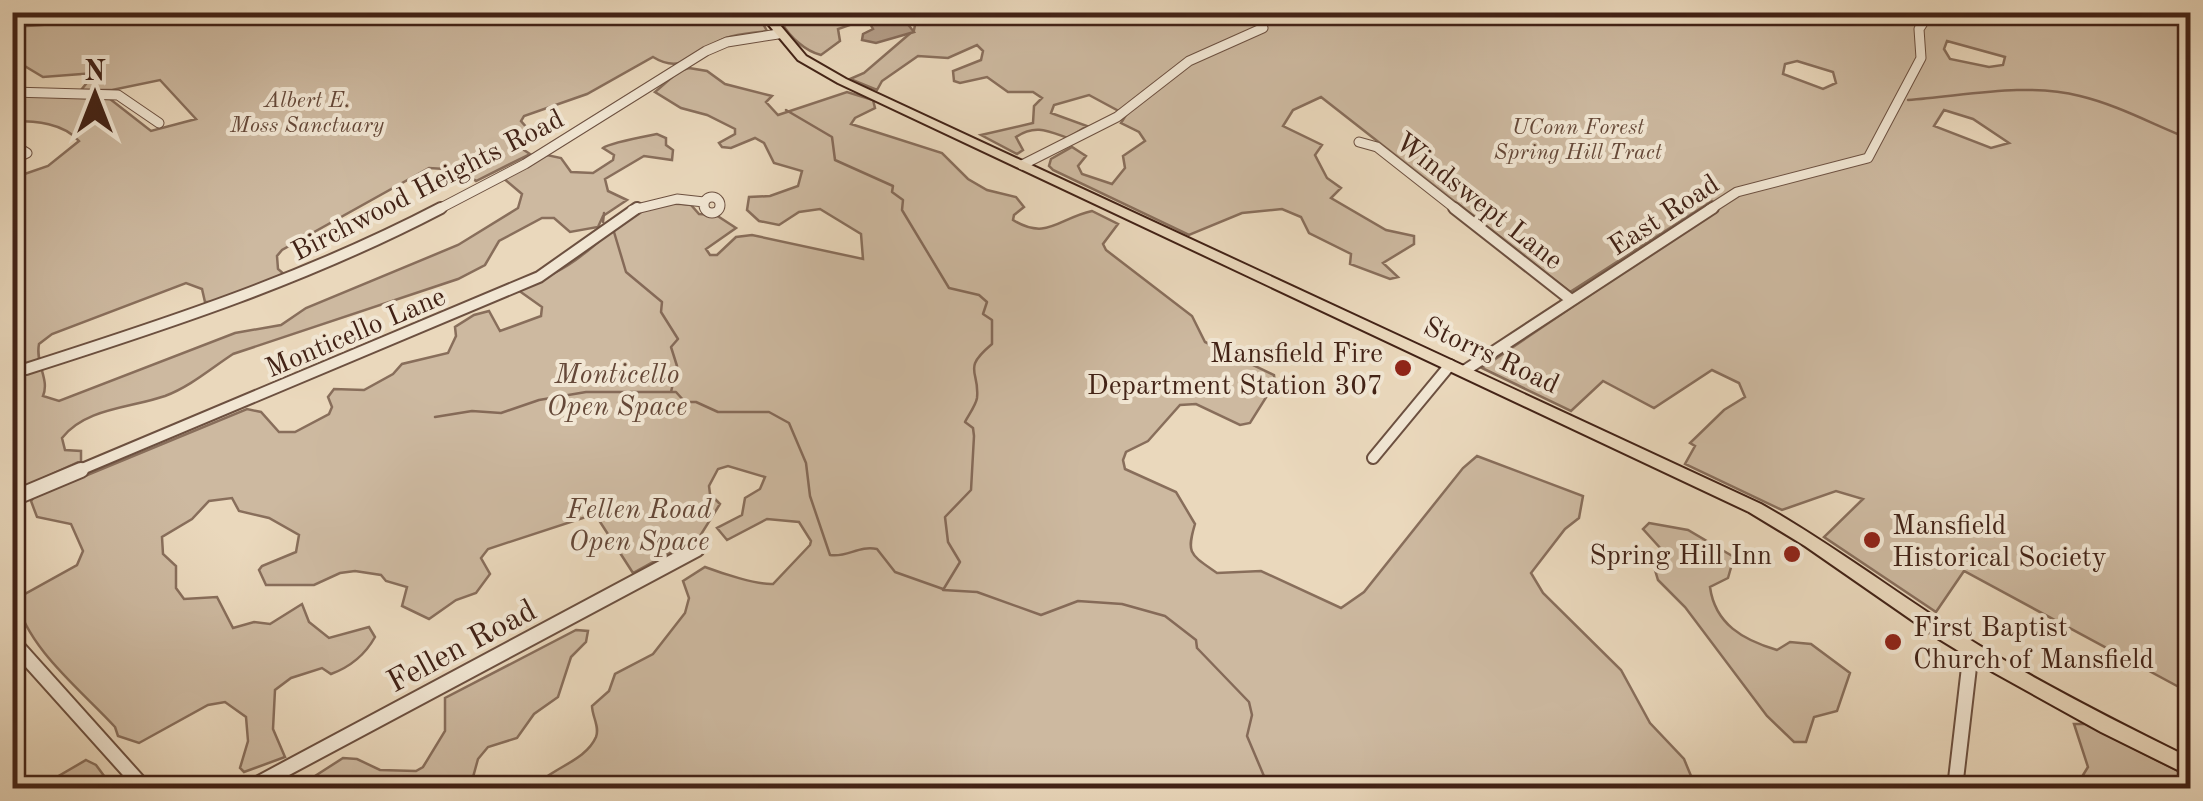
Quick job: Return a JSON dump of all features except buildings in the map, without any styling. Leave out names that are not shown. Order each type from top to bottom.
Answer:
[{"type":"main road","name":"Storrs Road","points":[[769,15],[778,34],[802,58],[842,82],[1711,486],[1801,533],[1972,650],[2190,767]]},
{"type":"street","name":"East Road","points":[[1373,458],[1457,368],[1737,192],[1868,158],[1920,58],[1919,29],[1930,12]]},
{"type":"street","points":[[1022,165],[1117,117],[1189,61],[1262,28]]},
{"type":"street","name":"Birchwood Heights Road","points":[[26,369],[116,342],[318,268],[525,164],[706,51],[727,42],[778,34]]},
{"type":"street","points":[[12,92],[118,95],[160,124]]},
{"type":"street","name":"Windswept Lane","points":[[1359,142],[1376,147],[1570,300]]},
{"type":"street","points":[[12,144],[28,153],[12,160]]},
{"type":"street","name":"Monticello Lane","points":[[12,499],[539,277],[579,252],[630,208],[660,199],[704,202]]},
{"type":"street","name":"Fellen Road","points":[[250,788],[697,548]]},
{"type":"street","points":[[12,641],[144,788]]},
{"type":"street","points":[[1954,788],[1972,650]]},
{"type":"green space","name":"Albert E. Moss Sanctuary","points":[[76,12],[757,13],[767,31],[726,38],[682,63],[653,57],[587,94],[524,116],[521,121],[527,128],[512,142],[530,154],[476,181],[461,170],[429,168],[282,250],[277,256],[278,269],[285,275],[215,302],[205,302],[202,289],[186,283],[52,334],[39,344],[39,358],[45,384],[43,396],[59,401],[235,333],[281,325],[306,308],[458,245],[518,208],[522,194],[502,177],[547,155],[561,158],[571,172],[593,173],[613,160],[614,155],[603,148],[613,144],[657,134],[666,138],[666,145],[673,150],[672,160],[644,156],[605,179],[608,191],[627,200],[603,216],[598,227],[570,232],[554,218],[542,218],[499,241],[485,265],[458,279],[233,354],[174,392],[83,420],[62,438],[65,450],[81,451],[81,461],[13,492],[20,444],[13,443],[13,178],[48,166],[79,141],[57,127],[13,121],[13,95],[110,99],[151,131],[196,119],[160,80],[112,90],[81,90],[95,73],[43,77],[13,59],[13,27],[55,24]]},
{"type":"green space","points":[[785,12],[884,13],[838,29],[840,41],[821,55],[804,47],[789,33],[782,23]]},
{"type":"green space","name":"UConn Forest Spring Hill Tract","points":[[1969,12],[1982,17],[2003,17],[2005,12],[2190,13],[2190,693],[1964,571],[1936,612],[1824,537],[1863,499],[1836,491],[1782,510],[1685,464],[1695,446],[1690,443],[1724,410],[1745,397],[1739,383],[1712,370],[1654,408],[1603,381],[1571,411],[1482,368],[1720,207],[1712,201],[1570,292],[1321,97],[1293,110],[1283,126],[1322,145],[1315,155],[1327,178],[1341,188],[1331,198],[1386,230],[1414,236],[1414,244],[1383,263],[1398,277],[1390,279],[1350,264],[1351,254],[1309,233],[1301,217],[1282,209],[1242,213],[1189,235],[1049,166],[1051,159],[1072,147],[1086,156],[1078,166],[1082,174],[1112,184],[1125,168],[1123,156],[1145,141],[1139,132],[1121,123],[1126,115],[1089,95],[1054,105],[1051,113],[1087,126],[1068,138],[1042,130],[1023,133],[1016,137],[1023,150],[1017,154],[981,135],[1033,123],[1034,106],[1042,98],[1033,92],[1008,92],[987,77],[954,81],[953,71],[981,60],[983,51],[977,45],[948,58],[918,56],[882,81],[877,90],[850,79],[864,73],[914,30],[915,25],[897,13]],"holes":[[[1947,41],[2005,57],[2003,65],[1989,67],[1950,59],[1944,49]],[[1797,61],[1833,72],[1836,83],[1823,89],[1783,74],[1785,64]],[[1944,110],[1973,119],[2009,143],[1991,148],[1934,126]]]},
{"type":"green space","points":[[679,71],[707,71],[725,84],[772,96],[766,102],[778,115],[847,92],[873,100],[875,108],[851,124],[942,153],[968,179],[987,190],[1016,197],[1024,207],[1013,220],[1025,226],[1053,226],[1092,211],[1118,224],[1103,244],[1106,250],[1192,316],[1205,342],[1274,375],[1275,383],[1250,423],[1240,425],[1196,404],[1180,405],[1148,441],[1126,452],[1123,460],[1125,469],[1176,492],[1195,524],[1192,553],[1217,573],[1261,571],[1341,608],[1364,592],[1463,468],[1477,456],[1583,496],[1579,518],[1565,529],[1531,573],[1543,593],[1621,670],[1650,723],[1684,759],[1696,788],[534,788],[591,746],[597,733],[592,706],[609,691],[615,674],[653,654],[685,613],[689,598],[683,581],[705,567],[773,584],[810,545],[799,522],[767,519],[727,540],[717,528],[742,515],[745,498],[760,489],[765,477],[728,466],[718,469],[709,486],[710,494],[720,504],[700,536],[633,573],[595,514],[488,549],[481,558],[490,574],[476,593],[456,600],[429,619],[402,606],[407,587],[386,581],[381,575],[355,571],[314,585],[266,585],[259,570],[296,552],[299,535],[269,518],[239,511],[232,498],[209,501],[192,519],[162,537],[163,554],[176,566],[176,588],[184,599],[217,597],[233,628],[254,622],[270,624],[302,604],[309,622],[329,638],[369,627],[375,637],[362,655],[344,668],[331,674],[322,668],[291,678],[275,690],[273,729],[285,757],[244,772],[240,768],[248,741],[246,717],[225,702],[208,705],[139,743],[118,736],[115,727],[43,651],[22,617],[16,599],[77,565],[83,551],[71,524],[37,517],[31,501],[34,497],[247,409],[261,412],[279,432],[295,432],[329,414],[332,407],[328,397],[334,389],[364,390],[393,374],[402,364],[448,353],[456,336],[455,327],[474,315],[489,311],[500,331],[541,316],[542,307],[518,290],[566,266],[629,216],[655,205],[691,205],[699,214],[716,215],[736,228],[706,249],[710,255],[717,255],[736,237],[752,235],[863,259],[861,234],[820,209],[799,212],[779,225],[759,221],[747,210],[749,197],[770,196],[798,186],[802,171],[774,163],[764,143],[755,138],[731,148],[722,147],[719,143],[735,134],[735,129],[681,108],[655,92]]},
{"type":"green space","points":[[1649,523],[1688,530],[1734,557],[1728,578],[1710,587],[1718,611],[1733,629],[1777,650],[1790,642],[1811,644],[1850,673],[1837,711],[1814,717],[1806,742],[1794,742],[1767,716],[1685,607],[1658,580],[1655,570],[1662,550],[1643,529]]},
{"type":"green space","points":[[576,630],[588,631],[586,642],[571,657],[558,697],[534,714],[517,738],[488,747],[478,759],[470,788],[312,788],[315,776],[343,758],[357,759],[380,770],[416,771],[423,767],[445,731],[445,698]]},
{"type":"green space","points":[[2074,724],[2085,724],[2190,777],[2190,788],[2075,788],[2088,767]]},
{"type":"green space","points":[[86,760],[96,765],[113,788],[38,788]]},
{"type":"shaded area","points":[[886,13],[903,18],[914,32],[876,43],[862,40],[863,34],[873,29],[868,20]]},
{"type":"waterway","points":[[1908,100],[1994,91],[2059,92],[2108,105],[2190,139]]},
{"type":"waterway","points":[[786,110],[832,137],[835,160],[893,186],[892,192],[903,200],[902,210],[949,288],[979,295],[987,302],[983,314],[992,320],[992,344],[974,365],[977,398],[965,422],[973,428],[974,436],[971,490],[945,517],[948,542],[960,562],[943,590],[977,592],[1041,615],[1078,601],[1122,604],[1165,616],[1196,640],[1197,648],[1249,702],[1252,715],[1247,736],[1269,788]]},
{"type":"waterway","points":[[603,222],[604,213]]},
{"type":"waterway","points":[[614,232],[626,272],[662,302],[661,312],[678,339],[671,347],[677,366],[671,392]]},
{"type":"waterway","points":[[435,417],[472,411],[501,413],[539,400],[586,392],[671,392]]},
{"type":"waterway","points":[[671,392],[685,402],[696,402],[718,412],[769,412],[789,423],[806,463],[810,496],[830,555],[877,549],[895,572],[943,589]]},
{"type":"place","name":"Mansfield Fire Department Station 307","points":[[1403,368]]},
{"type":"place","name":"Mansfield Historical Society","points":[[1872,540]]},
{"type":"place","name":"Spring Hill Inn","points":[[1792,554]]},
{"type":"place","name":"First Baptist Church of Mansfield","points":[[1893,642]]},
{"type":"park label","name":"Monticello Open Space","points":[[617,389]]},
{"type":"park label","name":"Fellen Road Open Space","points":[[639,524]]}]
